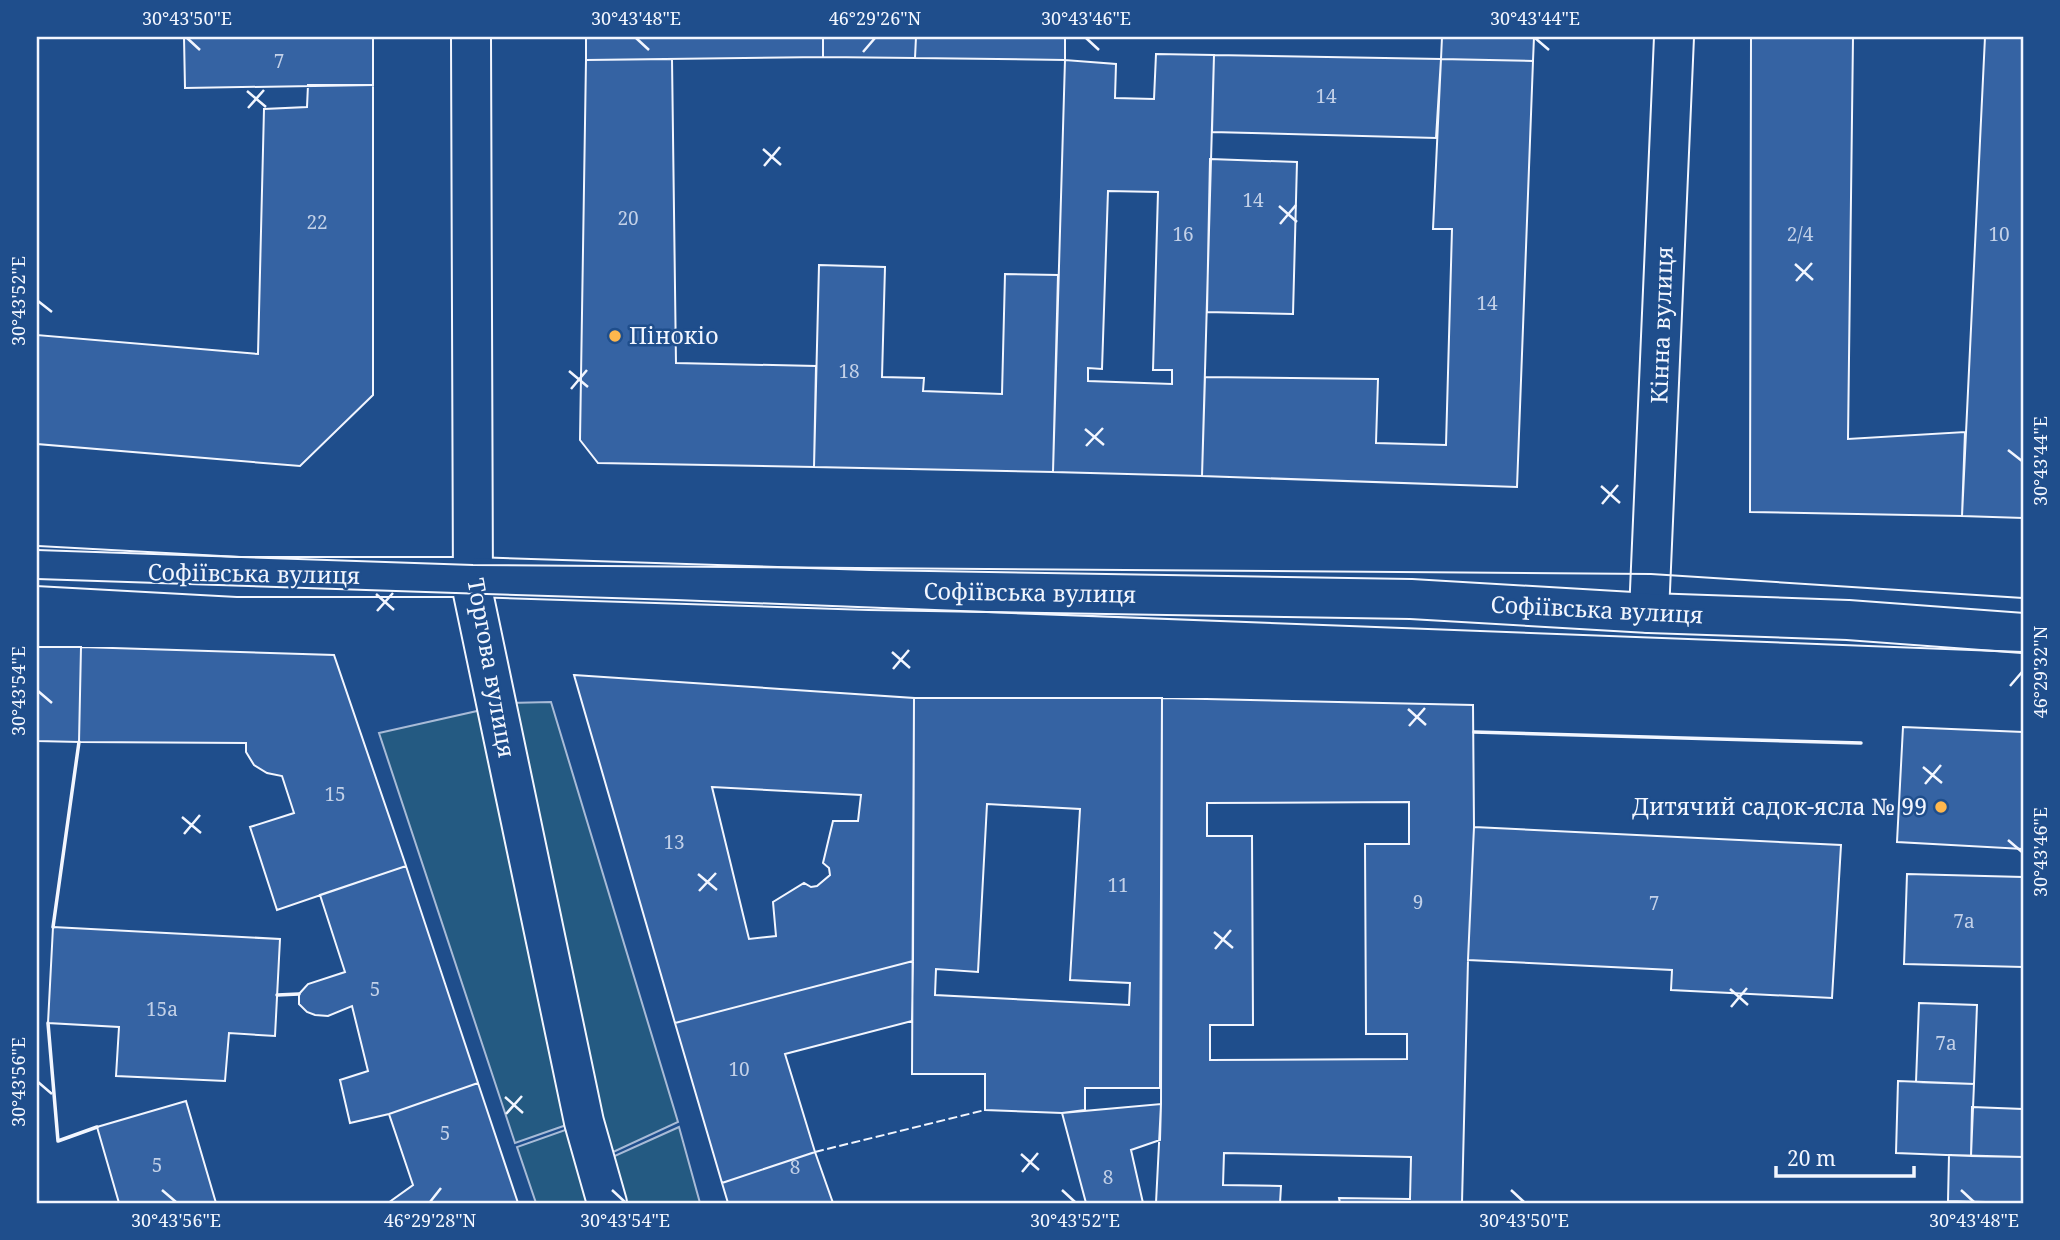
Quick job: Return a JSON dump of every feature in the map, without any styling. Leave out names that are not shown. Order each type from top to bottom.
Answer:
[{"type":"main road","name":"Торгова вулиця","points":[[471,37],[473,585],[584,1122],[607,1203]]},
{"type":"main road","name":"Кінна вулиця","points":[[1649,614],[1674,37]]},
{"type":"main road","name":"Софіївська вулиця","points":[[37,566],[238,577],[473,585],[1411,599],[1649,614],[1848,620],[2023,633]]},
{"type":"shaded area","points":[[551,702],[678,1122],[598,1159],[502,703]]},
{"type":"shaded area","points":[[486,709],[572,1123],[515,1143],[379,733]]},
{"type":"shaded area","points":[[679,1127],[700,1203],[610,1203],[599,1163]]},
{"type":"shaded area","points":[[568,1129],[590,1203],[536,1203],[517,1147]]},
{"type":"building","points":[[184,37],[373,37],[373,85],[185,88]]},
{"type":"building","points":[[586,37],[823,37],[823,57],[586,60]]},
{"type":"building","points":[[823,37],[916,37],[915,58],[823,57]]},
{"type":"building","points":[[916,37],[1065,37],[1065,60],[915,58]]},
{"type":"building","points":[[1442,37],[1534,37],[1533,61],[1441,59]]},
{"type":"building","points":[[1751,37],[1853,37],[1848,439],[1965,432],[1962,516],[1750,512]]},
{"type":"building","points":[[1985,37],[2023,37],[2023,518],[1962,516]]},
{"type":"building","points":[[1156,54],[1214,55],[1202,476],[1053,472],[1065,60],[1116,64],[1115,98],[1154,99]],"holes":[[[1108,191],[1158,192],[1153,370],[1172,370],[1172,384],[1088,381],[1088,368],[1102,369]]]},
{"type":"building","points":[[1214,55],[1441,59],[1436,138],[1212,132]]},
{"type":"building","points":[[672,59],[676,363],[816,366],[814,467],[598,463],[580,440],[586,60]]},
{"type":"building","points":[[1441,59],[1533,61],[1517,487],[1202,476],[1205,377],[1378,379],[1376,443],[1446,445],[1452,229],[1433,229]]},
{"type":"building","points":[[308,85],[373,85],[373,395],[300,466],[37,444],[37,335],[258,354],[264,109],[307,107]]},
{"type":"building","points":[[1210,159],[1297,162],[1293,314],[1207,312]]},
{"type":"building","points":[[819,265],[885,267],[882,377],[924,378],[923,391],[1002,394],[1005,274],[1058,275],[1053,472],[814,467]]},
{"type":"building","points":[[37,647],[81,647],[79,742],[37,741]]},
{"type":"building","points":[[81,647],[334,655],[406,866],[277,910],[250,827],[294,813],[282,776],[267,773],[254,765],[246,752],[246,743],[79,742]]},
{"type":"building","points":[[574,675],[914,698],[913,961],[675,1023]],"holes":[[[712,787],[861,795],[858,821],[833,821],[823,863],[829,868],[830,875],[817,886],[811,887],[804,883],[773,902],[776,936],[749,939]]]},
{"type":"building","points":[[914,698],[1162,698],[1160,1088],[1085,1088],[1085,1110],[1062,1113],[985,1110],[985,1074],[912,1074]],"holes":[[[987,804],[1080,809],[1070,980],[1130,983],[1129,1005],[935,995],[936,969],[978,972]]]},
{"type":"building","points":[[1162,698],[1473,705],[1474,827],[1462,1203],[1340,1203],[1339,1198],[1410,1199],[1411,1157],[1224,1153],[1223,1185],[1281,1186],[1280,1203],[1156,1203],[1161,1104]],"holes":[[[1409,802],[1409,844],[1365,844],[1366,1034],[1407,1034],[1407,1059],[1210,1060],[1210,1025],[1253,1025],[1252,836],[1207,836],[1207,803]]]},
{"type":"building","points":[[1903,727],[2023,732],[2023,849],[1897,842]]},
{"type":"building","points":[[1474,827],[1841,845],[1832,998],[1671,990],[1672,970],[1468,960]]},
{"type":"building","points":[[406,866],[478,1083],[389,1114],[350,1123],[340,1080],[368,1071],[352,1006],[328,1016],[307,1012],[299,1004],[299,994],[308,984],[345,972],[320,895]]},
{"type":"building","points":[[1907,874],[2023,877],[2023,967],[1904,964]]},
{"type":"building","points":[[53,927],[280,939],[275,1036],[229,1033],[225,1081],[116,1076],[119,1027],[48,1023]]},
{"type":"building","points":[[913,961],[912,1021],[785,1054],[815,1152],[722,1183],[675,1023]]},
{"type":"building","points":[[1919,1003],[1977,1005],[1974,1084],[1916,1082]]},
{"type":"building","points":[[1898,1081],[1974,1084],[1971,1156],[1896,1153]]},
{"type":"building","points":[[478,1083],[518,1203],[388,1203],[413,1185],[389,1114]]},
{"type":"building","points":[[186,1101],[216,1203],[119,1203],[97,1127]]},
{"type":"building","points":[[1161,1104],[1160,1140],[1131,1150],[1143,1203],[1086,1203],[1062,1113]]},
{"type":"building","points":[[1972,1107],[2023,1109],[2023,1157],[1971,1156]]},
{"type":"building","points":[[815,1152],[833,1203],[728,1203],[722,1183]]},
{"type":"building","points":[[1949,1155],[2023,1157],[2023,1203],[1948,1201]]},
{"type":"tram line","points":[[37,550],[473,565],[1651,574],[2023,598]]},
{"type":"tram line","points":[[37,579],[676,600],[2023,652]]},
{"type":"fence","points":[[815,1152],[985,1110]]},
{"type":"wall","points":[[1474,732],[1861,743]]},
{"type":"wall","points":[[53,927],[79,742]]},
{"type":"wall","points":[[277,995],[299,994]]},
{"type":"wall","points":[[48,1023],[58,1141],[97,1127]]},
{"type":"place","name":"Пінокіо","points":[[615,336]]},
{"type":"place","name":"Дитячий садок-ясла № 99","points":[[1941,807]]}]
